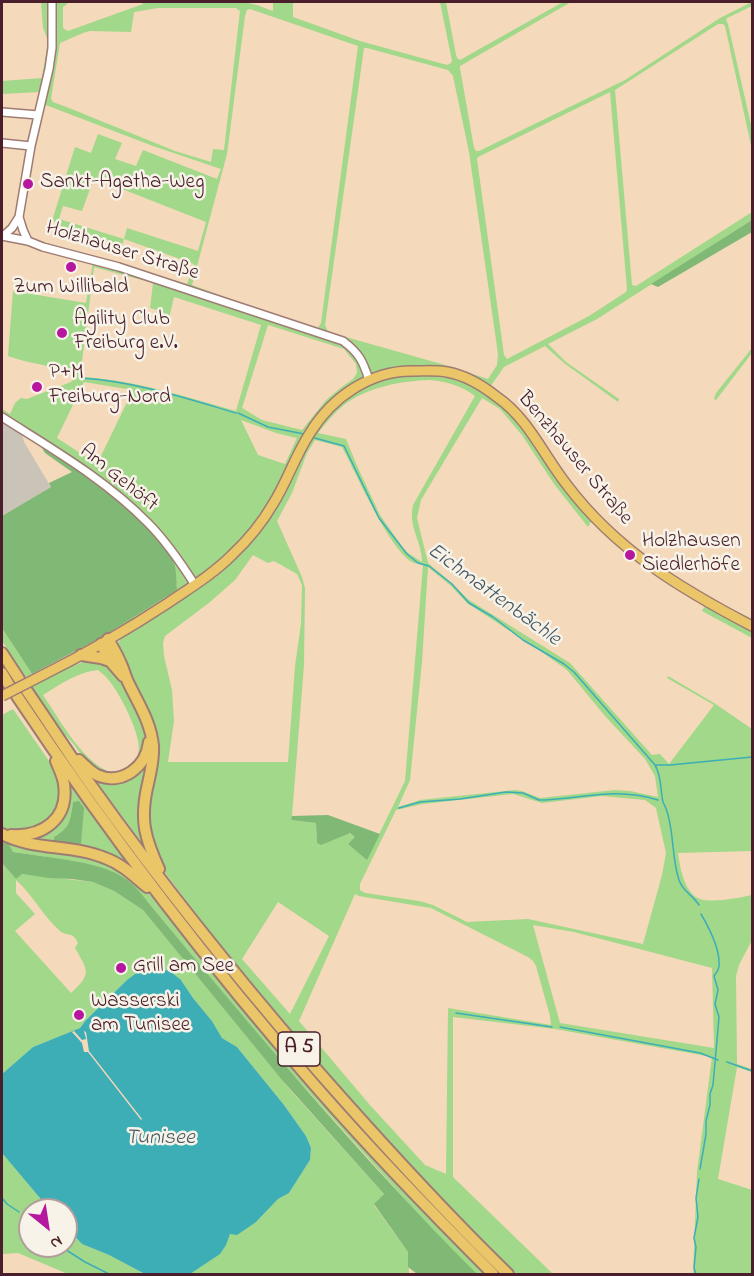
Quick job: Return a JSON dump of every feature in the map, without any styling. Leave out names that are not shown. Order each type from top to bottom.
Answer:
[{"type":"highway","points":[[105,642],[110,661],[127,681]]},
{"type":"highway","points":[[105,642],[121,663],[127,681],[143,711],[150,733],[153,756],[144,805],[144,820],[150,850],[168,888]]},
{"type":"highway","points":[[2,653],[14,682],[2,673]]},
{"type":"highway","points":[[81,655],[110,661]]},
{"type":"highway","name":"A 5","points":[[493,1275],[430,1211],[318,1089],[227,981],[168,908],[110,830],[51,747],[22,694],[64,745],[93,788],[168,888],[257,999],[342,1099],[445,1211],[508,1275]]},
{"type":"highway","name":"A 5","points":[[64,745],[95,773],[106,777],[119,777],[134,771],[142,762],[148,749],[150,733]]},
{"type":"highway","points":[[2,834],[23,836],[32,834],[46,828],[56,818],[63,803],[64,790],[62,777],[51,747]]},
{"type":"highway","name":"A 5","points":[[2,834],[20,842],[80,850],[107,858],[128,871],[168,908]]},
{"type":"main road","name":"Benzhauser Straße","points":[[2,696],[105,642],[195,585],[220,566],[257,528],[273,504],[308,436],[327,411],[357,386],[369,380],[408,370],[449,372],[472,381],[499,398],[527,427],[567,485],[615,538],[673,582],[753,626]]},
{"type":"street","name":"Holzhauser Straße","points":[[52,2],[52,48],[48,76],[31,146],[19,217],[28,241],[119,267],[343,341],[358,354],[364,363],[369,380]]},
{"type":"street","points":[[2,112],[38,115]]},
{"type":"street","points":[[2,143],[31,146]]},
{"type":"street","points":[[2,236],[12,228],[19,217]]},
{"type":"street","points":[[2,236],[28,241]]},
{"type":"street","name":"Am Gehöft","points":[[2,417],[71,461],[128,505],[148,523],[179,559],[195,585]]},
{"type":"shaded area","points":[[2,421],[22,434],[24,442],[51,487],[2,516]]},
{"type":"green space","points":[[41,2],[67,2],[63,7],[63,27],[68,31],[143,4],[143,2],[245,2],[273,11],[273,2],[293,2],[293,17],[360,41],[447,65],[452,61],[440,2],[446,2],[456,55],[460,60],[563,2],[571,2],[460,66],[474,148],[479,151],[625,80],[720,18],[752,2],[752,6],[726,20],[752,129],[752,150],[723,24],[718,24],[615,90],[632,285],[636,286],[752,212],[752,220],[597,319],[548,344],[566,362],[619,399],[618,402],[564,363],[545,346],[504,367],[490,387],[596,513],[588,527],[554,484],[522,435],[500,409],[482,398],[421,500],[417,518],[428,563],[469,600],[570,663],[652,755],[660,754],[669,764],[714,705],[667,678],[668,676],[714,703],[752,729],[752,851],[678,853],[687,886],[700,899],[733,899],[752,895],[752,940],[736,976],[737,1064],[752,1069],[752,1072],[737,1067],[718,1179],[752,1190],[752,1274],[693,1274],[697,1172],[712,1057],[555,1029],[453,1017],[453,1177],[553,1274],[516,1274],[340,1088],[204,924],[163,870],[148,830],[150,715],[120,655],[118,644],[124,636],[118,627],[177,590],[173,559],[127,508],[70,464],[42,448],[45,444],[2,413],[2,409],[10,414],[15,403],[21,398],[27,399],[71,382],[77,376],[76,372],[8,356],[13,291],[86,303],[94,257],[187,284],[194,264],[124,239],[122,245],[55,224],[56,222],[52,221],[75,147],[91,153],[98,134],[122,143],[115,159],[136,166],[143,150],[217,179],[221,169],[38,102],[39,92],[2,94],[2,81],[42,78],[48,41],[43,28]],"holes":[[[158,8],[236,8],[240,11],[224,150],[213,149],[211,162],[175,151],[53,102],[51,99],[60,43],[90,31],[131,32],[134,12]],[[250,9],[358,46],[321,323],[318,328],[271,314],[192,285],[227,154],[247,10]],[[364,48],[448,70],[453,76],[469,152],[498,354],[497,365],[488,379],[328,332],[325,325]],[[610,92],[626,292],[589,316],[507,359],[504,355],[477,159]],[[94,178],[206,222],[198,251],[127,228],[124,239],[59,219],[63,206],[82,211]],[[94,267],[153,283],[150,308],[157,310],[156,316],[169,318],[174,297],[261,325],[236,411],[120,381],[80,377]],[[268,325],[344,349],[356,364],[357,373],[353,379],[326,400],[302,430],[262,420],[242,408]],[[430,380],[448,383],[475,396],[413,505],[412,521],[422,562],[403,548],[380,515],[346,439],[318,433],[337,411],[353,399],[374,389]],[[84,382],[133,390],[97,464],[57,438]],[[241,420],[297,438],[285,464],[258,455]],[[315,440],[342,447],[384,528],[405,556],[414,563],[423,565],[405,781],[367,859],[348,844],[356,837],[349,833],[317,843],[316,823],[291,820],[304,665],[305,588],[277,521]],[[253,555],[268,563],[274,561],[297,574],[302,585],[301,624],[295,666],[288,762],[168,762],[174,721],[172,690],[163,643],[165,636],[235,580]],[[217,562],[224,570],[215,578],[207,569]],[[428,567],[467,603],[567,670],[645,759],[655,776],[658,797],[615,790],[540,798],[515,790],[420,800],[398,807],[410,780],[422,662]],[[513,794],[542,803],[602,796],[645,800],[656,808],[666,853],[643,944],[528,919],[467,922],[433,905],[419,901],[365,893],[360,890],[360,884],[396,810],[423,804]],[[355,894],[431,908],[528,957],[536,966],[551,1025],[448,1008],[446,1174],[425,1165],[369,1104],[299,1021]],[[278,902],[329,936],[290,1014],[242,959]],[[533,925],[574,932],[712,968],[714,1048],[560,1023]]]},
{"type":"green space","points":[[752,220],[752,232],[658,287],[651,284]]},
{"type":"green space","points":[[752,348],[752,353],[716,400],[714,399],[716,393]]},
{"type":"green space","points":[[42,448],[97,483],[145,526],[174,562],[177,590],[102,637],[32,674],[2,628],[2,516],[51,487],[49,483],[72,472],[45,453]]},
{"type":"green space","points":[[709,598],[752,619],[752,638],[702,611]]},
{"type":"green space","points":[[2,628],[32,674],[26,677],[2,641]]},
{"type":"green space","points":[[89,660],[102,662],[114,670],[135,707],[146,740],[145,750],[130,770],[109,775],[100,773],[89,764],[65,735],[31,686],[54,673]],"holes":[[[98,670],[110,682],[122,701],[133,725],[139,747],[138,754],[131,764],[112,773],[101,768],[82,751],[43,695],[76,676]]]},
{"type":"green space","points":[[13,709],[56,771],[61,783],[57,811],[44,826],[18,833],[2,829],[2,715]]},
{"type":"green space","points":[[149,755],[145,847],[93,777],[112,781]]},
{"type":"green space","points":[[68,782],[132,869],[80,848],[73,802],[69,822],[64,830],[54,837],[53,844],[26,841],[54,824]]},
{"type":"green space","points":[[79,801],[84,808],[80,848],[53,844],[54,837],[64,830],[69,822],[73,802]]},
{"type":"green space","points":[[328,815],[380,834],[367,860],[348,844],[355,837],[350,833],[321,845],[317,843],[316,823],[291,820],[292,816]]},
{"type":"green space","points":[[2,838],[104,860],[146,890],[302,1079],[381,1168],[484,1274],[475,1273],[430,1227],[268,1047],[147,901],[113,872],[74,861],[13,852],[9,844],[2,841]]},
{"type":"green space","points":[[2,841],[9,844],[13,852],[58,858],[106,869],[120,875],[133,885],[349,1138],[477,1274],[417,1274],[408,1267],[408,1252],[374,1204],[384,1194],[282,1080],[143,910],[114,891],[93,882],[22,874],[16,879],[2,863]]},
{"type":"green space","points":[[2,863],[16,879],[21,874],[93,882],[114,891],[143,910],[292,1092],[384,1194],[374,1205],[408,1252],[409,1274],[190,1274],[218,1254],[230,1234],[256,1222],[278,1199],[289,1193],[310,1160],[311,1148],[306,1136],[284,1105],[237,1047],[222,1038],[181,980],[127,980],[80,1028],[33,1047],[2,1074]],"holes":[[[16,880],[54,925],[63,933],[74,937],[78,943],[75,948],[86,972],[82,981],[71,993],[15,931],[35,914],[16,893]]]},
{"type":"green space","points":[[245,992],[503,1274],[497,1274],[356,1125],[243,994]]},
{"type":"green space","points":[[2,1153],[40,1198],[18,1198],[18,1253],[2,1254]]},
{"type":"green space","points":[[78,1240],[82,1244],[145,1274],[68,1274],[30,1258],[78,1258]]},
{"type":"water","name":"Tunisee","points":[[164,969],[181,980],[222,1038],[237,1047],[284,1105],[306,1136],[311,1148],[310,1160],[289,1193],[278,1199],[256,1222],[237,1235],[230,1234],[220,1254],[190,1274],[145,1274],[82,1244],[78,1240],[78,1198],[40,1198],[2,1153],[2,1074],[33,1047],[80,1028],[127,980],[138,972]]},
{"type":"pier","points":[[74,1031],[82,1040],[86,1039],[84,1031],[86,1032],[89,1051],[141,1120],[88,1052],[84,1052],[82,1043],[72,1032]]},
{"type":"waterway","name":"Eichmattenbächle","points":[[80,378],[140,386],[236,413]]},
{"type":"waterway","name":"Eichmattenbächle","points":[[238,413],[268,427],[304,434]]},
{"type":"waterway","name":"Eichmattenbächle","points":[[311,437],[344,446],[379,518],[407,554],[418,563],[429,566],[452,584],[469,603],[574,672],[655,765],[752,757]]},
{"type":"waterway","points":[[655,765],[670,823],[679,880],[683,888],[699,905]]},
{"type":"waterway","points":[[399,808],[420,802],[506,792],[523,793],[539,800],[601,794],[628,794],[658,800]]},
{"type":"waterway","points":[[700,1169],[713,1085],[719,1017],[715,1004],[718,990],[714,976],[719,968],[719,956],[713,937],[701,914]]},
{"type":"waterway","points":[[456,1013],[552,1027]]},
{"type":"waterway","points":[[560,1027],[700,1053],[718,1060]]},
{"type":"waterway","points":[[727,1062],[752,1071]]},
{"type":"waterway","points":[[696,1274],[694,1238],[698,1217],[696,1198],[699,1179]]},
{"type":"waterway","points":[[2,1198],[18,1211]]},
{"type":"waterway","points":[[78,1258],[109,1274]]},
{"type":"place","name":"Sankt-Agatha-Weg","points":[[28,184]]},
{"type":"place","name":"Zum Willibald","points":[[71,267]]},
{"type":"place","name":"Agility Club Freiburg e.V.","points":[[62,333]]},
{"type":"place","name":"P+M Freiburg-Nord","points":[[37,387]]},
{"type":"place","name":"Holzhausen Siedlerhöfe","points":[[630,555]]},
{"type":"place","name":"Grill am See","points":[[121,968]]},
{"type":"place","name":"Wasserski am Tunisee","points":[[79,1015]]}]
